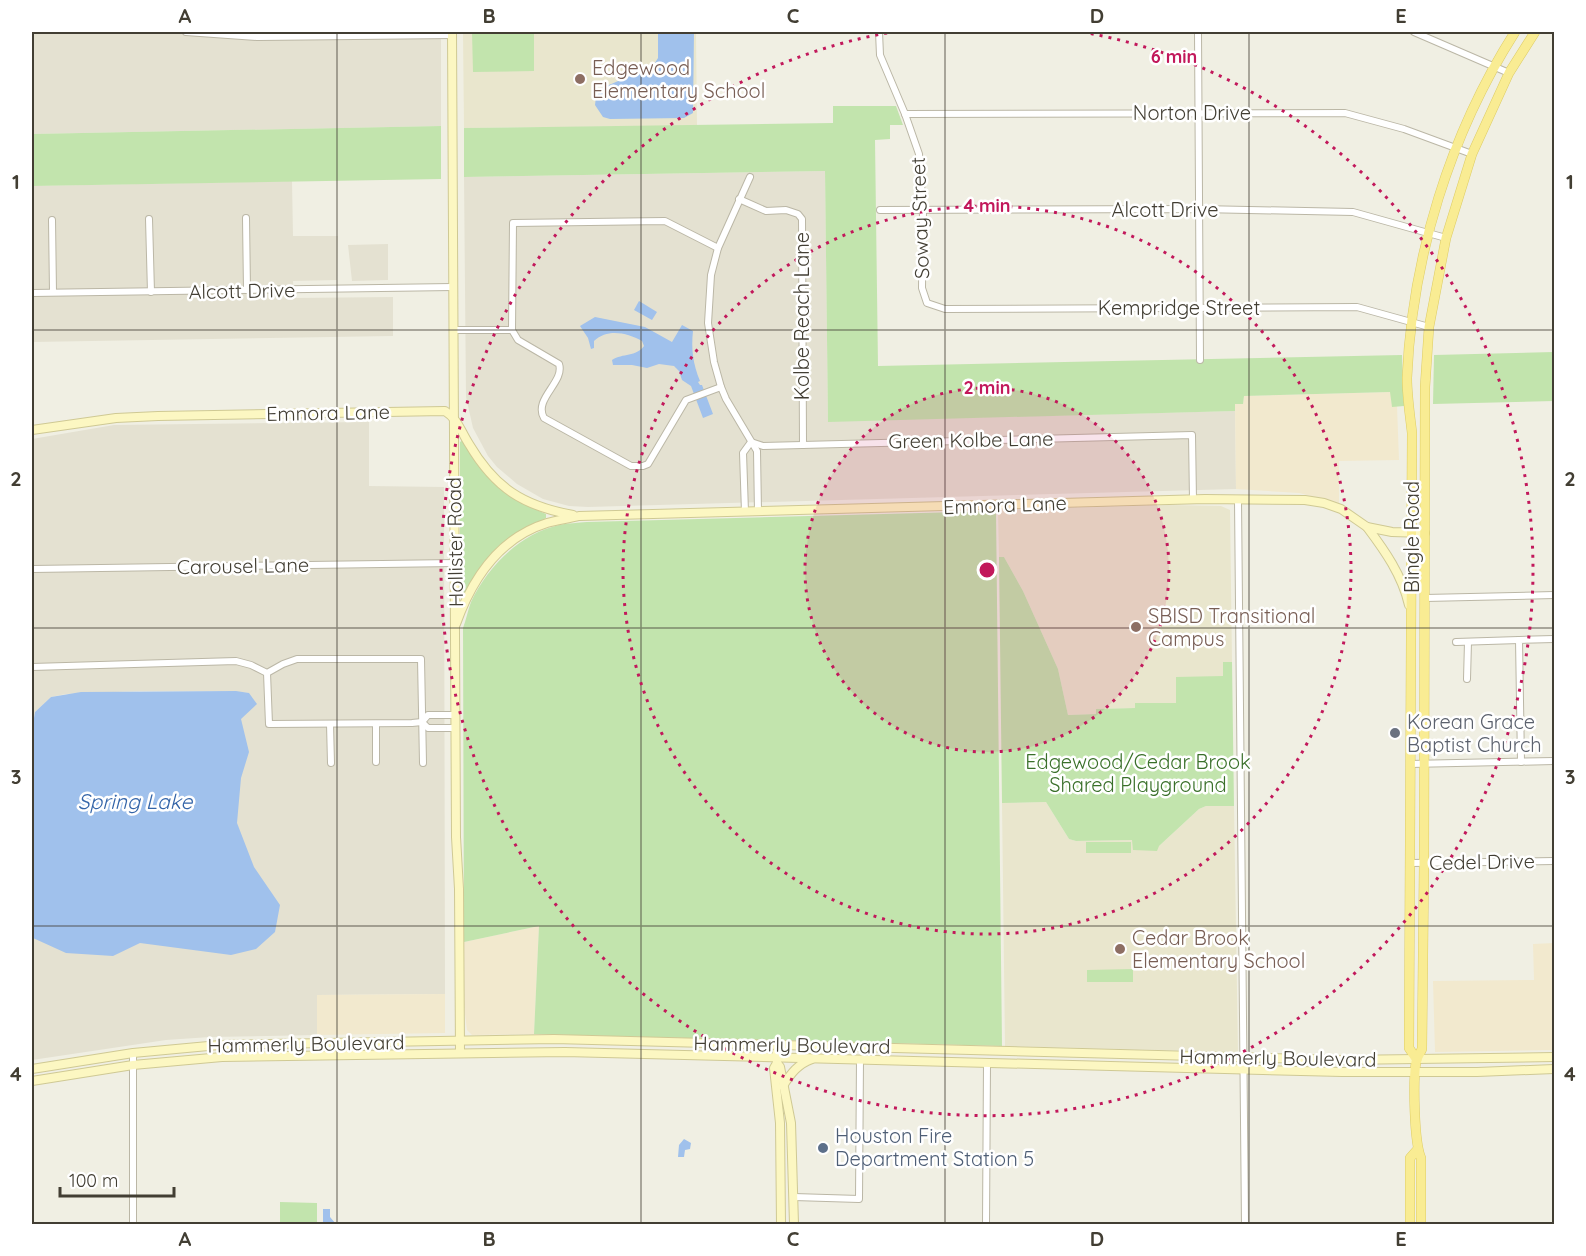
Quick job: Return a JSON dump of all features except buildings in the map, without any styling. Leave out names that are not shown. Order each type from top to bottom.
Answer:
[{"type":"main road","name":"Bingle Road","points":[[1417,1060],[1409,1048],[1412,433],[1407,381],[1411,322],[1428,233],[1456,148],[1493,66],[1515,32]]},
{"type":"main road","name":"Bingle Road","points":[[1421,1224],[1416,1072],[1417,1060],[1422,1049],[1425,387],[1429,327],[1446,238],[1472,154],[1509,73],[1535,32]]},
{"type":"main road","name":"Hollister Road","points":[[452,33],[460,1053]]},
{"type":"main road","name":"Emnora Lane","points":[[32,430],[116,418],[158,416],[445,411],[454,417],[478,460],[490,476],[508,491],[524,501],[549,511],[579,516],[1193,500],[1305,500],[1341,509],[1367,527],[1392,532],[1425,533]]},
{"type":"main road","points":[[1412,433],[1425,432]]},
{"type":"main road","name":"Emnora Lane","points":[[456,624],[477,578],[507,545],[526,532],[547,523],[579,516]]},
{"type":"main road","points":[[1367,527],[1398,573],[1407,594],[1412,617]]},
{"type":"main road","points":[[1412,662],[1424,663]]},
{"type":"main road","points":[[1410,953],[1423,953]]},
{"type":"main road","name":"Hammerly Boulevard","points":[[32,1068],[133,1053],[219,1045],[459,1040],[596,1040],[1244,1058],[1417,1060],[1554,1057]]},
{"type":"main road","points":[[336,1043],[336,1055]]},
{"type":"main road","points":[[219,1045],[222,1057]]},
{"type":"main road","points":[[777,1045],[777,1060],[774,1068],[780,1123],[781,1224]]},
{"type":"main road","points":[[941,1062],[942,1049]]},
{"type":"main road","name":"Hammerly Boulevard","points":[[32,1081],[133,1065],[222,1057],[565,1052],[777,1060],[814,1058],[1244,1070],[1416,1072],[1554,1069]]},
{"type":"main road","points":[[1089,1054],[1089,1065]]},
{"type":"main road","points":[[783,1086],[798,1066],[814,1058]]},
{"type":"main road","points":[[777,1060],[791,1123],[794,1224]]},
{"type":"main road","name":"Bingle Road","points":[[1410,1224],[1410,1158],[1417,1150]]},
{"type":"main road","points":[[1410,1191],[1421,1191]]},
{"type":"street","points":[[186,32],[257,38],[452,33]]},
{"type":"street","name":"Soway Street","points":[[879,32],[880,55],[919,154],[923,211],[922,288],[927,303]]},
{"type":"street","points":[[1198,32],[1200,360]]},
{"type":"street","points":[[1414,32],[1509,73]]},
{"type":"street","name":"Norton Drive","points":[[905,114],[1345,112],[1404,129],[1472,154]]},
{"type":"street","points":[[750,177],[718,248],[710,287],[708,323],[714,362],[721,387],[757,451],[758,512]]},
{"type":"street","name":"Kolbe Reach Lane","points":[[739,199],[758,209],[786,210],[798,214],[802,219],[803,445]]},
{"type":"street","name":"Alcott Drive","points":[[880,210],[1200,209],[1353,212],[1446,238]]},
{"type":"street","points":[[246,218],[247,291]]},
{"type":"street","points":[[149,219],[151,292]]},
{"type":"street","points":[[52,220],[52,292]]},
{"type":"street","points":[[718,248],[665,221],[513,223],[512,330],[518,340],[559,364],[561,368],[542,405],[544,418],[632,466],[648,464],[686,400],[721,387]]},
{"type":"street","name":"Alcott Drive","points":[[32,293],[453,287]]},
{"type":"street","name":"Kempridge Street","points":[[927,303],[945,309],[1357,307],[1429,327]]},
{"type":"street","points":[[454,330],[512,330]]},
{"type":"street","name":"Green Kolbe Lane","points":[[751,442],[763,446],[1191,435],[1193,500]]},
{"type":"street","points":[[745,512],[743,453],[751,442]]},
{"type":"street","points":[[1238,500],[1245,1224]]},
{"type":"street","name":"Carousel Lane","points":[[32,569],[455,563]]},
{"type":"street","points":[[1425,598],[1554,595]]},
{"type":"street","points":[[1456,642],[1554,639]]},
{"type":"street","points":[[1519,640],[1521,762]]},
{"type":"street","points":[[1467,679],[1468,642]]},
{"type":"street","points":[[267,673],[297,659],[421,660],[423,763]]},
{"type":"street","points":[[32,667],[236,661],[267,673]]},
{"type":"street","points":[[267,673],[269,724],[422,722],[428,715],[456,715]]},
{"type":"street","points":[[422,722],[428,728],[456,728]]},
{"type":"street","points":[[330,724],[332,763]]},
{"type":"street","points":[[376,724],[376,762]]},
{"type":"street","points":[[1410,764],[1554,762]]},
{"type":"street","name":"Cedel Drive","points":[[1410,863],[1554,861]]},
{"type":"street","points":[[133,1053],[133,1224]]},
{"type":"street","points":[[794,1197],[859,1199],[860,1059]]},
{"type":"street","points":[[986,1224],[987,1063]]},
{"type":"shaded area","points":[[32,32],[441,32],[441,126],[32,134]]},
{"type":"shaded area","name":"Edgewood Elementary School","points":[[463,32],[696,32],[697,126],[464,128]]},
{"type":"shaded area","points":[[825,171],[828,421],[1235,411],[1236,489],[588,507],[569,506],[543,499],[517,484],[497,467],[488,456],[473,428],[466,397],[464,177]]},
{"type":"shaded area","points":[[292,181],[293,236],[338,236],[337,280],[293,281],[294,298],[393,297],[393,336],[32,342],[32,186]]},
{"type":"shaded area","points":[[388,244],[388,280],[352,281],[348,245]]},
{"type":"shaded area","points":[[1391,392],[1392,406],[1397,406],[1399,460],[1339,461],[1339,503],[1299,493],[1236,489],[1235,404],[1243,403],[1244,396]]},
{"type":"shaded area","points":[[369,422],[369,486],[444,487],[445,994],[317,995],[317,1035],[166,1040],[32,1060],[32,771],[252,867],[233,823],[240,718],[249,693],[140,691],[66,694],[51,697],[35,712],[32,730],[32,439],[114,425]]},
{"type":"shaded area","name":"SBISD Transitional Campus","points":[[1170,505],[1221,506],[1230,510],[1232,662],[1223,662],[1223,676],[1176,703],[1135,704],[1135,708],[1096,709],[1096,714],[1068,715],[1058,669],[1023,591],[1004,557],[999,557],[998,510]]},
{"type":"shaded area","name":"Cedar Brook Elementary School","points":[[1046,802],[1069,839],[1076,841],[1133,840],[1159,846],[1199,809],[1206,806],[1234,806],[1238,1052],[1005,1046],[1002,803]]},
{"type":"shaded area","points":[[539,926],[534,1034],[472,1035],[467,1030],[464,1006],[464,942]]},
{"type":"shaded area","points":[[1554,943],[1554,1050],[1435,1052],[1433,981],[1534,980],[1533,944]]},
{"type":"shaded area","points":[[445,994],[445,1033],[317,1035],[317,995]]},
{"type":"green space","points":[[472,32],[534,32],[534,71],[473,72]]},
{"type":"green space","points":[[833,106],[896,106],[903,125],[890,125],[890,139],[875,140],[878,366],[1402,355],[1404,406],[1392,407],[1390,392],[1244,396],[1243,404],[1235,404],[1235,411],[828,422],[825,171],[464,177],[464,128],[833,123]]},
{"type":"green space","points":[[441,126],[441,179],[32,186],[32,134]]},
{"type":"green space","points":[[1554,352],[1554,401],[1433,404],[1434,355]]},
{"type":"green space","points":[[463,440],[480,466],[497,485],[546,514],[546,518],[523,531],[465,594],[462,594],[460,586],[460,442]]},
{"type":"green space","points":[[996,511],[1002,1046],[534,1034],[539,926],[464,942],[463,628],[471,602],[496,564],[518,544],[531,536],[545,529],[569,523]]},
{"type":"green space","name":"Edgewood/Cedar Brook Shared Playground","points":[[999,557],[1004,557],[1023,591],[1058,669],[1068,715],[1096,714],[1096,709],[1135,708],[1135,703],[1176,703],[1176,677],[1223,676],[1223,662],[1232,662],[1234,806],[1206,806],[1199,809],[1159,846],[1157,851],[1133,850],[1132,840],[1076,841],[1069,839],[1046,802],[1002,803]]},
{"type":"green space","points":[[1086,842],[1131,842],[1131,853],[1086,853]]},
{"type":"green space","points":[[1133,969],[1133,982],[1087,982],[1087,970]]},
{"type":"green space","points":[[280,1202],[317,1203],[317,1224],[280,1224]]},
{"type":"water","points":[[658,32],[694,32],[693,113],[684,118],[610,119],[603,117],[595,105],[596,97],[602,88],[653,66],[658,58]]},
{"type":"water","points":[[639,301],[657,312],[652,320],[634,310]]},
{"type":"water","points":[[595,317],[645,327],[672,342],[682,325],[693,331],[692,350],[700,381],[698,382],[702,385],[713,414],[703,418],[691,386],[682,380],[679,371],[674,366],[659,364],[647,368],[613,365],[612,360],[641,349],[644,346],[642,341],[624,334],[611,333],[594,341],[594,348],[591,349],[588,338],[580,326]]},
{"type":"water","name":"Spring Lake","points":[[236,691],[249,693],[257,704],[241,719],[249,752],[241,778],[237,823],[254,867],[280,905],[275,932],[256,949],[231,955],[140,943],[113,956],[66,953],[33,938],[32,730],[35,712],[51,697],[81,692]]},
{"type":"water","points":[[684,1139],[691,1143],[690,1149],[685,1150],[684,1157],[678,1157],[679,1145]]},
{"type":"water","points":[[323,1209],[330,1209],[330,1217],[336,1224],[323,1224]]},
{"type":"place","name":"Edgewood Elementary School","points":[[580,79]]},
{"type":"place","name":"SBISD Transitional Campus","points":[[1136,627]]},
{"type":"place","name":"Korean Grace Baptist Church","points":[[1395,733]]},
{"type":"place","name":"Cedar Brook Elementary School","points":[[1120,949]]},
{"type":"place","name":"Houston Fire Department Station 5","points":[[823,1148]]}]
